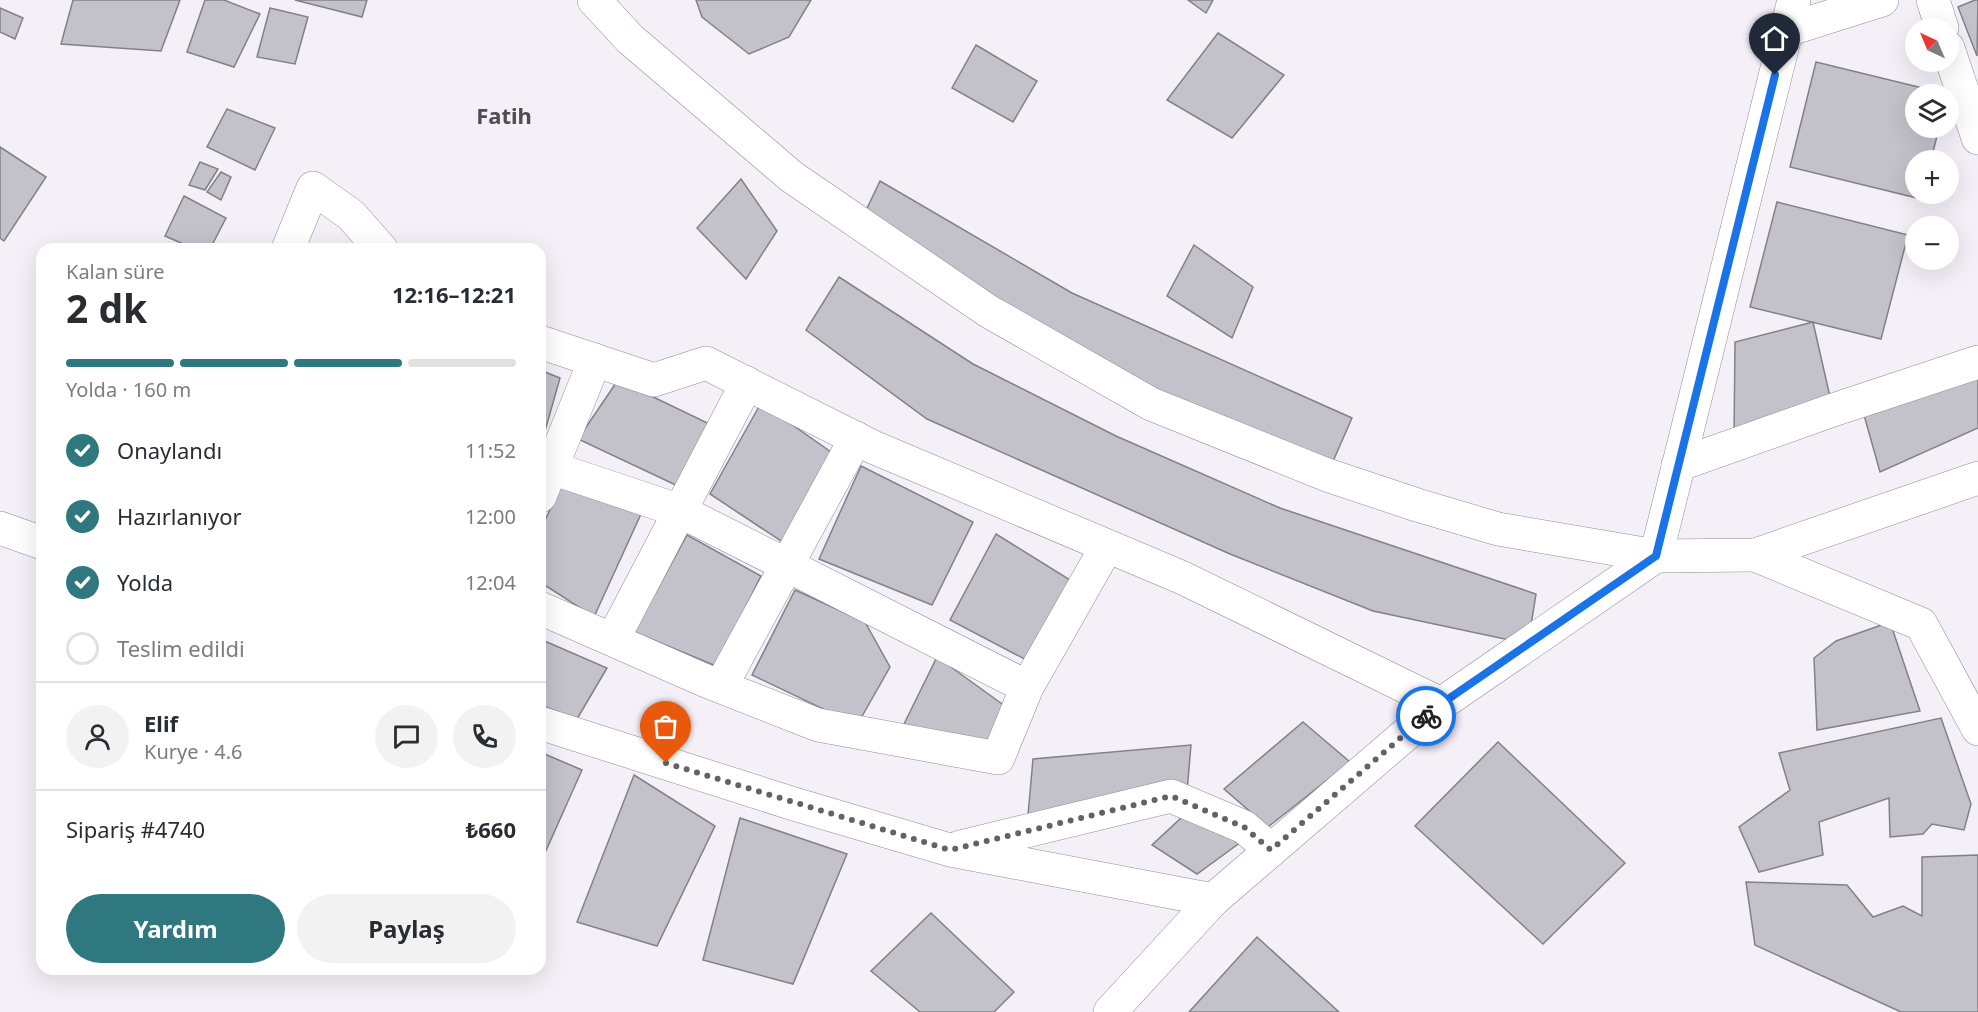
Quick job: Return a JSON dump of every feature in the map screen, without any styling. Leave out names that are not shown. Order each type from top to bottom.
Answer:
[{"type":"street","points":[[594,0],[630,39],[792,177],[988,311],[1151,404],[1327,475],[1498,529],[1656,556],[1755,555],[1978,478]]},
{"type":"street","points":[[1110,1012],[1213,900],[1441,704],[1656,556],[1790,15],[1882,0]]},
{"type":"street","points":[[1933,0],[1939,18]]},
{"type":"street","points":[[1956,72],[1978,138]]},
{"type":"street","points":[[290,243],[313,188],[351,215],[376,243]]},
{"type":"street","points":[[546,344],[654,380],[706,363],[856,438],[1183,578],[1441,704]]},
{"type":"street","points":[[546,471],[595,360]]},
{"type":"street","points":[[1678,465],[1978,362]]},
{"type":"street","points":[[613,639],[747,383]]},
{"type":"street","points":[[721,686],[856,438]]},
{"type":"street","points":[[546,477],[680,511],[1027,687]]},
{"type":"street","points":[[0,528],[36,541]]},
{"type":"street","points":[[546,611],[818,725],[998,758],[1027,687],[1107,546]]},
{"type":"street","points":[[1755,555],[1921,624],[1978,729]]},
{"type":"street","points":[[546,725],[794,804],[950,850],[1213,900]]},
{"type":"street","points":[[950,850],[1171,796],[1244,827],[1271,850]]},
{"type":"building","points":[[73,0],[180,0],[161,51],[61,44]]},
{"type":"building","points":[[205,0],[224,0],[260,14],[234,67],[187,52]]},
{"type":"building","points":[[295,0],[367,0],[362,17]]},
{"type":"building","points":[[696,0],[811,0],[789,37],[749,54],[702,17]]},
{"type":"building","points":[[1188,0],[1213,0],[1206,13]]},
{"type":"building","points":[[1978,0],[1977,56],[1958,7]]},
{"type":"building","points":[[0,8],[23,18],[15,39],[0,32]]},
{"type":"building","points":[[270,8],[308,17],[295,64],[257,57]]},
{"type":"building","points":[[1218,33],[1284,75],[1232,138],[1167,100]]},
{"type":"building","points":[[976,45],[1037,81],[1013,122],[952,88]]},
{"type":"building","points":[[1816,62],[1906,84],[1905,138],[1936,138],[1934,150],[1905,150],[1905,195],[1790,167]]},
{"type":"building","points":[[227,109],[275,128],[255,170],[207,147]]},
{"type":"building","points":[[0,147],[46,177],[4,241],[0,238]]},
{"type":"building","points":[[200,162],[218,169],[205,190],[189,185]]},
{"type":"building","points":[[221,172],[231,177],[221,200],[207,192]]},
{"type":"building","points":[[741,179],[777,231],[746,279],[697,228]]},
{"type":"building","points":[[880,181],[1072,293],[1352,418],[1327,475],[1097,373],[860,223]]},
{"type":"building","points":[[184,196],[226,218],[213,243],[181,243],[165,236]]},
{"type":"building","points":[[1777,202],[1905,234],[1905,247],[1881,339],[1750,307]]},
{"type":"building","points":[[1194,245],[1253,287],[1232,338],[1167,296]]},
{"type":"building","points":[[839,277],[973,364],[1116,436],[1280,508],[1536,594],[1528,644],[1373,611],[1230,554],[927,419],[806,330]]},
{"type":"building","points":[[1813,322],[1833,410],[1734,436],[1735,342]]},
{"type":"building","points":[[546,372],[560,378],[546,427]]},
{"type":"building","points":[[1978,375],[1978,428],[1880,472],[1864,415]]},
{"type":"building","points":[[618,380],[722,430],[680,487],[578,439]]},
{"type":"building","points":[[761,403],[831,452],[784,543],[710,494]]},
{"type":"building","points":[[861,466],[973,522],[932,605],[819,559]]},
{"type":"building","points":[[567,473],[641,514],[594,617],[546,586],[546,518]]},
{"type":"building","points":[[996,534],[1083,588],[1038,666],[950,620]]},
{"type":"building","points":[[687,535],[761,576],[716,666],[634,632]]},
{"type":"building","points":[[795,590],[865,622],[890,667],[861,718],[842,718],[752,675]]},
{"type":"building","points":[[1890,622],[1920,711],[1817,730],[1814,658],[1836,641]]},
{"type":"building","points":[[546,642],[607,668],[577,719],[546,707]]},
{"type":"building","points":[[937,657],[1016,714],[998,758],[904,724]]},
{"type":"building","points":[[1941,718],[1971,804],[1964,830],[1932,824],[1923,834],[1890,837],[1889,798],[1819,822],[1823,855],[1759,872],[1739,827],[1790,790],[1779,753]]},
{"type":"building","points":[[1303,722],[1350,762],[1268,827],[1224,789]]},
{"type":"building","points":[[1498,742],[1625,863],[1543,944],[1415,826]]},
{"type":"building","points":[[1191,745],[1187,792],[1028,815],[1033,759]]},
{"type":"building","points":[[546,755],[582,770],[546,851]]},
{"type":"building","points":[[634,775],[715,826],[657,946],[577,922]]},
{"type":"building","points":[[1194,806],[1252,834],[1197,874],[1152,845]]},
{"type":"building","points":[[740,818],[847,854],[793,984],[703,960]]},
{"type":"building","points":[[1978,855],[1978,1012],[1901,1012],[1755,945],[1746,882],[1847,885],[1873,917],[1903,906],[1922,916],[1922,857]]},
{"type":"building","points":[[931,913],[1014,992],[994,1012],[920,1012],[871,971]]},
{"type":"building","points":[[1257,937],[1339,1012],[1189,1012]]},
{"type":"way so far","points":[[666,763],[950,850],[1171,796],[1244,827],[1271,850],[1426,716]]},
{"type":"district","name":"Fatih","points":[[504,116]]},
{"type":"route","points":[[1426,716],[1656,556],[1775,75]]}]
